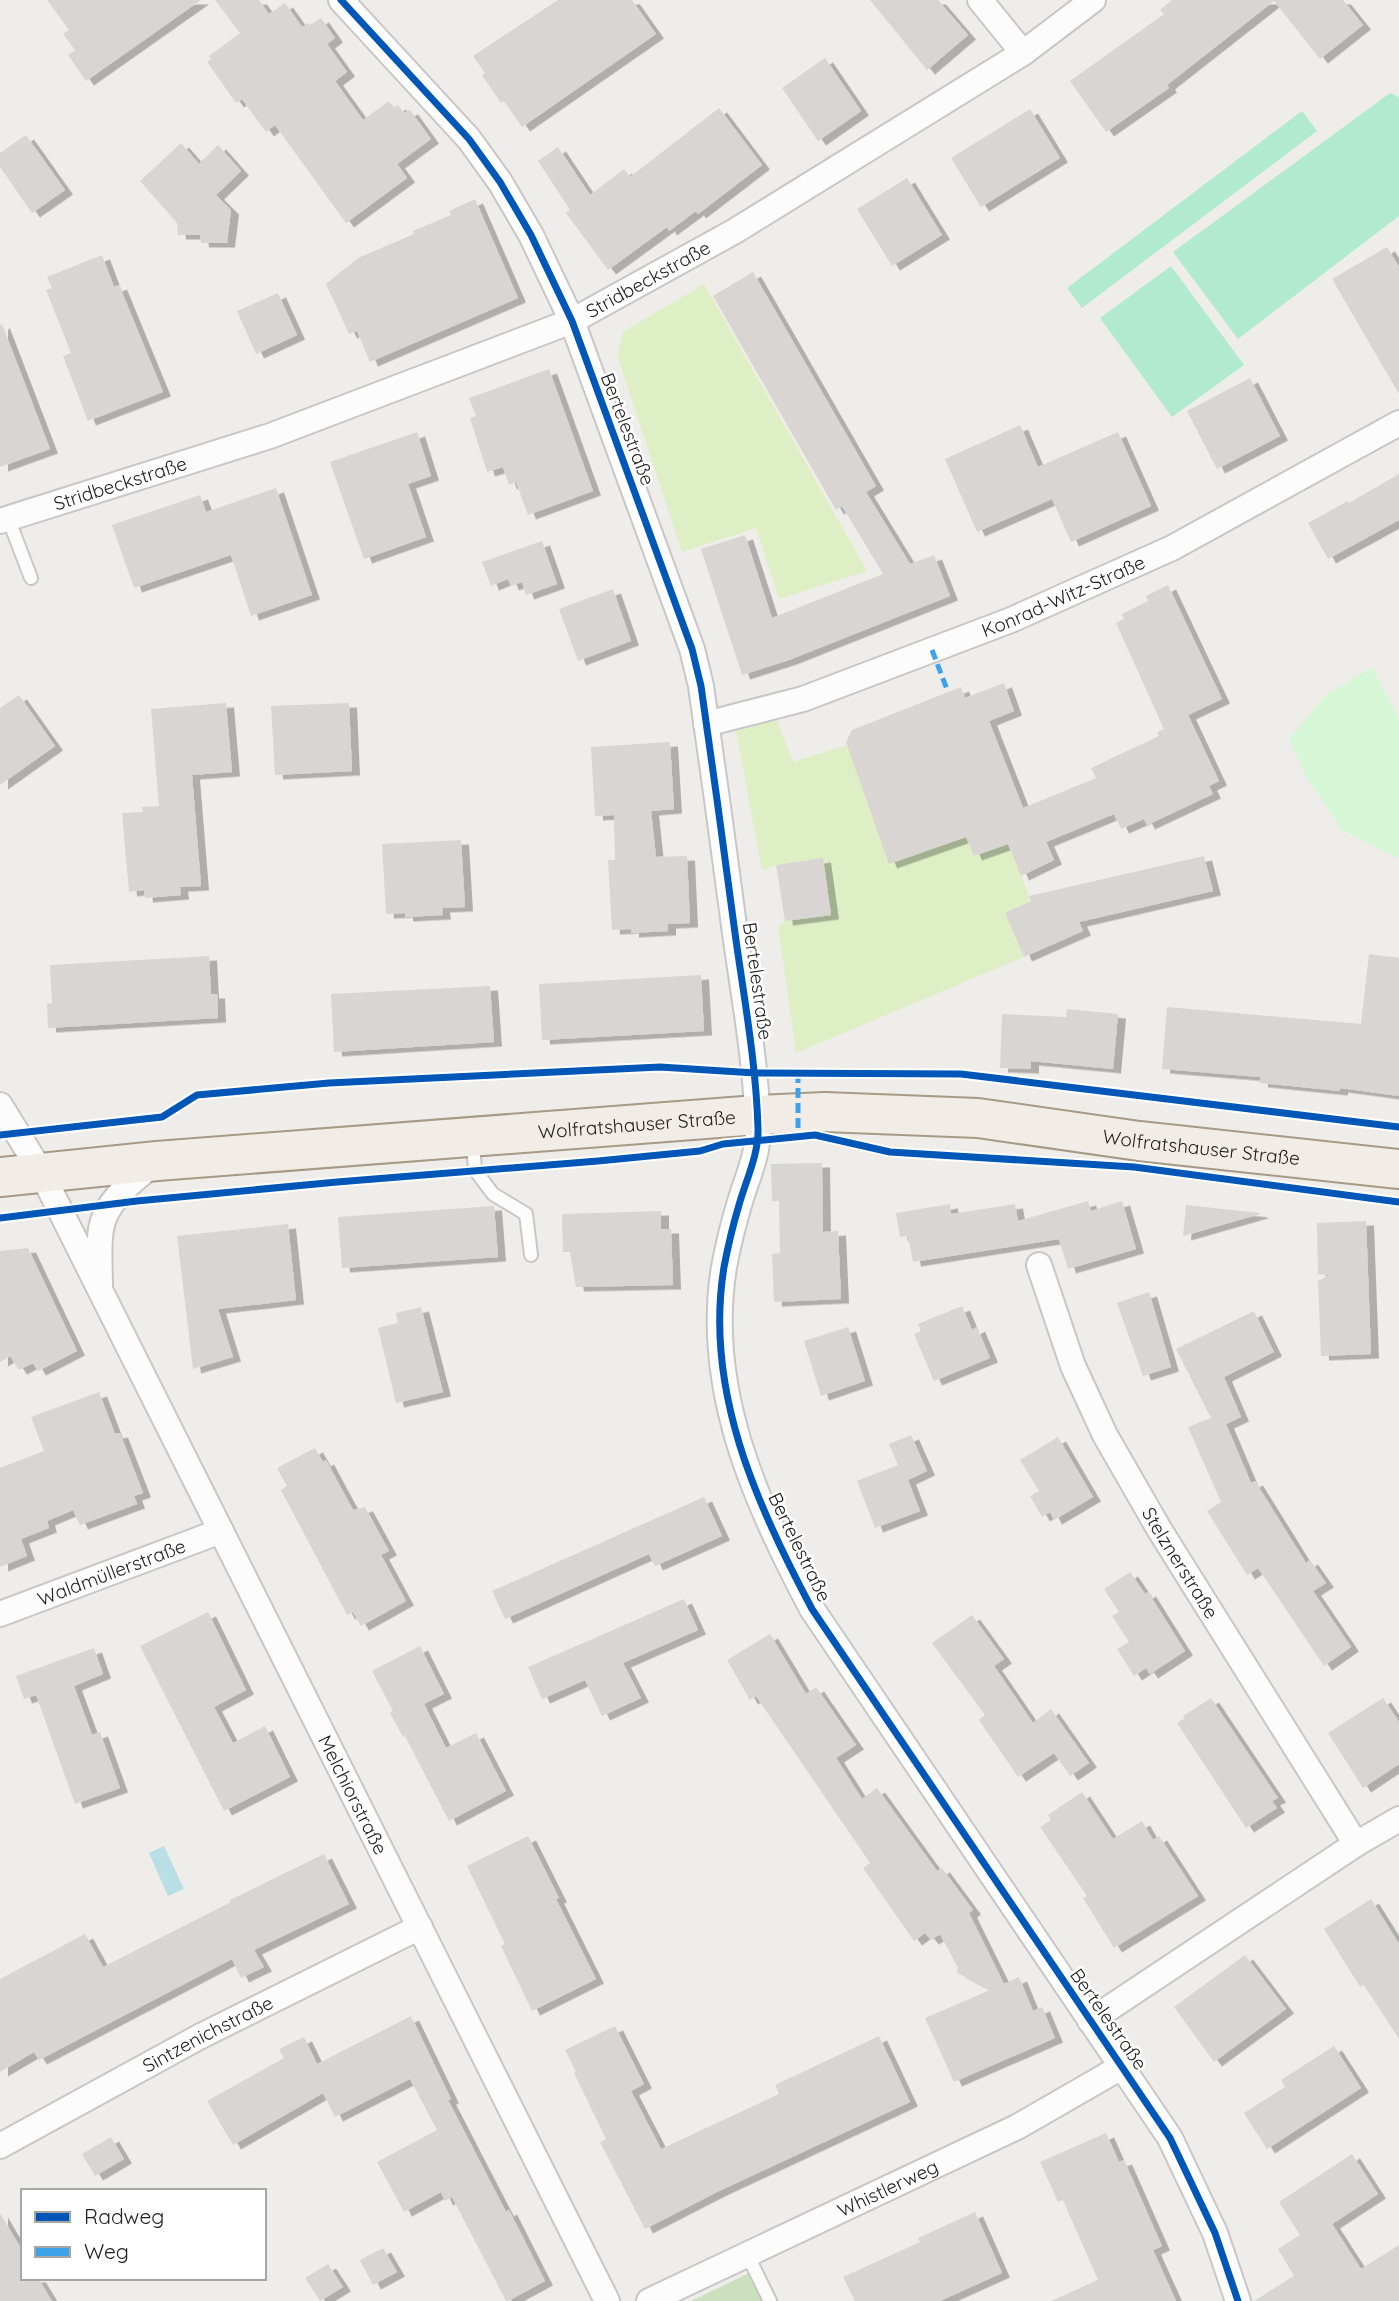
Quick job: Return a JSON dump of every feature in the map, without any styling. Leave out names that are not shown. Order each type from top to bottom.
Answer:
[{"type":"main road","name":"Wolfratshauser Straße","points":[[0,1177],[157,1161],[825,1112],[978,1118],[1139,1141],[1399,1169]]},
{"type":"street","name":"Bertelestraße","points":[[341,0],[469,139],[500,182],[531,236],[572,321],[692,649],[701,686],[755,1073],[757,1142],[724,1266],[720,1314],[721,1359],[731,1412],[743,1458],[760,1504],[812,1609],[1170,2138],[1215,2233],[1238,2301]]},
{"type":"street","points":[[980,0],[1023,53]]},
{"type":"street","name":"Stridbeckstraße","points":[[4,520],[270,436],[572,321],[735,231],[1023,53],[1093,0]]},
{"type":"street","name":"Konrad-Witz-Straße","points":[[706,724],[803,699],[1011,620],[1172,548],[1399,423]]},
{"type":"street","name":"Melchiorstraße","points":[[0,1105],[41,1172],[607,2301]]},
{"type":"street","name":"Melchiorstraße","points":[[100,1289],[101,1227],[110,1206],[129,1184],[157,1161]]},
{"type":"street","name":"Stelznerstraße","points":[[1039,1265],[1073,1366],[1105,1435],[1159,1529],[1356,1844]]},
{"type":"street","name":"Waldmüllerstraße","points":[[0,1614],[221,1531]]},
{"type":"street","points":[[1090,2021],[1356,1844],[1399,1819]]},
{"type":"street","name":"Sintzenichstraße","points":[[0,2146],[199,2037],[420,1927]]},
{"type":"street","name":"Whistlerweg","points":[[649,2301],[1017,2127],[1123,2066]]},
{"type":"lane","points":[[4,520],[31,578]]},
{"type":"lane","points":[[473,1137],[475,1170],[493,1194],[526,1214],[531,1255]]},
{"type":"lane","points":[[747,2254],[770,2301]]},
{"type":"green space","points":[[1390,93],[1399,97],[1399,216],[1238,339],[1173,252]]},
{"type":"green space","points":[[1302,111],[1317,131],[1082,308],[1067,288]]},
{"type":"green space","points":[[1171,266],[1244,365],[1172,417],[1100,318]]},
{"type":"green space","points":[[704,284],[867,571],[779,599],[756,528],[682,552],[617,355],[623,332]]},
{"type":"green space","points":[[1372,667],[1399,720],[1399,859],[1342,830],[1305,775],[1289,739],[1326,695]]},
{"type":"green space","points":[[775,715],[793,762],[847,745],[966,837],[974,856],[1008,844],[1031,901],[1005,913],[1024,957],[796,1053],[778,927],[785,921],[831,915],[823,859],[776,865],[762,871],[735,725]]},
{"type":"green space","points":[[762,2267],[779,2301],[691,2301]]},
{"type":"water","points":[[164,1846],[184,1889],[168,1896],[149,1853]]},
{"type":"building","points":[[47,0],[201,0],[86,81],[68,55],[75,50],[63,34],[69,30]]},
{"type":"building","points":[[215,0],[259,0],[269,14],[285,3],[302,27],[321,18],[335,38],[327,44],[347,72],[335,81],[363,120],[389,101],[394,108],[398,105],[404,113],[410,110],[431,139],[397,164],[407,178],[346,223],[275,125],[266,132],[242,99],[236,103],[207,62],[211,59],[209,56],[240,33]]},
{"type":"building","points":[[558,0],[632,0],[656,34],[522,127],[504,101],[501,103],[473,56]]},
{"type":"building","points":[[870,0],[938,0],[968,35],[927,70]]},
{"type":"building","points":[[1172,0],[1343,0],[1363,25],[1320,59],[1274,1],[1167,85],[1169,88],[1106,132],[1070,81],[1164,14],[1160,10]]},
{"type":"building","points":[[825,58],[861,111],[818,141],[782,88]]},
{"type":"building","points":[[719,108],[762,165],[698,214],[696,211],[669,231],[667,227],[608,270],[566,213],[570,210],[538,161],[558,147],[590,195],[624,169],[630,177]]},
{"type":"building","points":[[1030,109],[1060,158],[981,207],[951,158]]},
{"type":"building","points":[[26,135],[65,190],[32,213],[0,167],[0,153]]},
{"type":"building","points":[[181,143],[199,164],[218,145],[241,171],[216,195],[231,210],[227,243],[201,243],[200,235],[178,235],[177,223],[140,181]]},
{"type":"building","points":[[907,178],[942,235],[892,266],[857,209]]},
{"type":"building","points":[[475,199],[518,298],[370,362],[357,331],[349,334],[326,284],[358,258],[414,234],[413,231],[451,215],[449,211]]},
{"type":"building","points":[[1387,247],[1399,267],[1399,394],[1332,279]]},
{"type":"building","points":[[102,255],[114,287],[119,285],[163,392],[88,421],[63,356],[71,353],[46,290],[52,288],[47,277]]},
{"type":"building","points":[[753,272],[876,486],[866,492],[910,564],[934,555],[950,596],[789,660],[742,675],[701,549],[745,535],[772,618],[883,574],[842,506],[836,510],[713,296]]},
{"type":"building","points":[[278,293],[297,335],[256,354],[237,311]]},
{"type":"building","points":[[2,324],[50,449],[0,467],[0,325]]},
{"type":"building","points":[[549,369],[593,491],[528,515],[516,482],[509,485],[503,467],[487,472],[470,418],[476,416],[469,398]]},
{"type":"building","points":[[1250,378],[1280,436],[1217,469],[1187,411]]},
{"type":"building","points":[[1020,425],[1038,467],[1118,432],[1151,506],[1071,542],[1052,499],[977,532],[945,459]]},
{"type":"building","points":[[417,432],[431,476],[408,484],[426,537],[364,559],[330,462]]},
{"type":"building","points":[[1399,474],[1399,520],[1328,559],[1308,523]]},
{"type":"building","points":[[276,488],[312,595],[251,616],[231,555],[134,588],[112,525],[200,495],[206,512]]},
{"type":"building","points":[[542,541],[557,584],[526,595],[522,582],[511,586],[508,579],[491,586],[482,562]]},
{"type":"building","points":[[1168,585],[1222,699],[1188,715],[1219,781],[1209,786],[1213,794],[1147,825],[1144,819],[1121,829],[1114,814],[1046,842],[1054,860],[1021,876],[1008,844],[974,856],[966,837],[889,864],[846,742],[852,730],[961,687],[965,698],[1004,683],[1014,711],[989,721],[1023,808],[1096,778],[1091,768],[1159,736],[1157,732],[1164,729],[1116,623],[1124,619],[1122,614],[1148,601],[1146,596]]},
{"type":"building","points":[[613,589],[631,641],[578,661],[559,609]]},
{"type":"building","points":[[19,695],[55,746],[0,785],[0,708]]},
{"type":"building","points":[[226,703],[232,772],[192,775],[201,886],[180,887],[181,895],[145,898],[144,890],[129,892],[122,813],[143,812],[142,807],[159,806],[151,709]]},
{"type":"building","points":[[349,703],[352,771],[275,775],[271,706]]},
{"type":"building","points":[[670,742],[674,809],[651,811],[656,857],[687,856],[690,923],[668,924],[668,931],[631,933],[631,929],[612,930],[608,860],[615,860],[614,815],[595,816],[591,747]]},
{"type":"building","points":[[461,840],[465,907],[442,908],[443,915],[405,917],[405,913],[386,914],[382,844]]},
{"type":"building","points":[[1204,856],[1213,891],[1079,922],[1083,931],[1024,957],[1005,913],[1031,901],[1029,896]]},
{"type":"building","points":[[823,858],[831,915],[785,921],[776,865]]},
{"type":"building","points":[[1369,954],[1399,958],[1399,1096],[1340,1088],[1340,1091],[1260,1083],[1260,1077],[1162,1069],[1167,1007],[1361,1024]]},
{"type":"building","points":[[209,956],[211,994],[217,994],[218,1018],[48,1028],[47,1004],[52,1003],[50,965]]},
{"type":"building","points":[[701,975],[704,1031],[542,1040],[539,984]]},
{"type":"building","points":[[490,986],[494,1042],[334,1052],[331,994]]},
{"type":"building","points":[[1067,1009],[1118,1014],[1113,1069],[1031,1061],[1031,1069],[1000,1068],[1002,1014],[1066,1017]]},
{"type":"building","points":[[822,1163],[823,1232],[838,1231],[841,1299],[774,1302],[772,1254],[780,1253],[779,1201],[772,1201],[771,1164]]},
{"type":"building","points":[[1088,1201],[1091,1211],[1122,1201],[1136,1249],[1068,1269],[1059,1239],[913,1262],[908,1236],[900,1237],[896,1213],[950,1204],[951,1214],[1015,1204],[1018,1221]]},
{"type":"building","points":[[1186,1205],[1260,1213],[1260,1214],[1183,1236]]},
{"type":"building","points":[[494,1206],[498,1257],[342,1268],[338,1217]]},
{"type":"building","points":[[661,1211],[661,1229],[671,1229],[673,1285],[576,1287],[570,1252],[563,1252],[562,1214]]},
{"type":"building","points":[[1366,1221],[1371,1354],[1321,1356],[1318,1281],[1329,1275],[1318,1274],[1317,1223]]},
{"type":"building","points":[[288,1224],[296,1300],[218,1309],[233,1357],[193,1369],[177,1236]]},
{"type":"building","points":[[28,1248],[77,1351],[38,1371],[33,1363],[19,1370],[10,1356],[0,1362],[0,1251]]},
{"type":"building","points":[[1149,1292],[1171,1367],[1143,1376],[1117,1303]]},
{"type":"building","points":[[962,1306],[972,1330],[977,1327],[990,1358],[934,1381],[914,1334],[921,1331],[918,1324]]},
{"type":"building","points":[[421,1307],[443,1392],[396,1403],[378,1328],[398,1323],[396,1313]]},
{"type":"building","points":[[1254,1311],[1274,1352],[1224,1377],[1241,1417],[1226,1424],[1251,1483],[1255,1481],[1306,1563],[1310,1560],[1326,1583],[1313,1591],[1351,1647],[1324,1666],[1258,1568],[1247,1575],[1207,1511],[1221,1502],[1188,1427],[1211,1418],[1176,1349]]},
{"type":"building","points":[[848,1327],[865,1381],[821,1396],[804,1341]]},
{"type":"building","points":[[99,1392],[115,1434],[120,1433],[143,1493],[134,1496],[137,1504],[80,1525],[73,1510],[47,1521],[49,1528],[21,1539],[27,1556],[0,1567],[0,1468],[44,1451],[31,1417]]},
{"type":"building","points":[[911,1435],[927,1471],[908,1480],[920,1511],[875,1528],[857,1481],[898,1465],[889,1444]]},
{"type":"building","points":[[1058,1437],[1093,1497],[1054,1520],[1050,1512],[1042,1517],[1030,1496],[1039,1491],[1020,1460]]},
{"type":"building","points":[[315,1448],[323,1462],[326,1460],[353,1510],[365,1507],[389,1551],[381,1555],[406,1601],[361,1626],[353,1612],[347,1615],[281,1490],[287,1486],[277,1468]]},
{"type":"building","points":[[704,1497],[722,1536],[655,1566],[649,1554],[505,1619],[492,1591]]},
{"type":"building","points":[[1130,1572],[1145,1594],[1148,1592],[1185,1651],[1150,1674],[1146,1668],[1134,1676],[1117,1649],[1129,1642],[1112,1616],[1119,1612],[1104,1589]]},
{"type":"building","points":[[684,1599],[698,1630],[623,1663],[641,1698],[602,1716],[585,1680],[542,1699],[528,1667]]},
{"type":"building","points":[[208,1612],[246,1690],[214,1707],[233,1743],[265,1726],[290,1777],[224,1811],[140,1646]]},
{"type":"building","points":[[972,1615],[1004,1659],[994,1666],[1033,1723],[1051,1709],[1089,1763],[1070,1776],[1054,1753],[1018,1777],[979,1720],[985,1715],[932,1643]]},
{"type":"building","points":[[770,1634],[806,1694],[816,1687],[856,1745],[836,1758],[862,1799],[877,1788],[937,1871],[942,1868],[973,1910],[969,1913],[1004,1984],[1019,1977],[1033,2011],[1042,2007],[1055,2038],[954,2082],[925,2018],[990,1990],[957,1973],[958,1968],[940,1934],[931,1940],[925,1933],[914,1941],[863,1868],[870,1863],[756,1696],[750,1700],[727,1660]]},
{"type":"building","points":[[420,1646],[444,1694],[424,1704],[446,1748],[476,1733],[506,1791],[449,1821],[405,1736],[403,1737],[390,1713],[393,1711],[372,1671]]},
{"type":"building","points":[[94,1648],[103,1674],[74,1686],[92,1735],[100,1732],[120,1788],[75,1804],[36,1695],[24,1699],[16,1676]]},
{"type":"building","points":[[1211,1698],[1278,1798],[1272,1801],[1277,1808],[1246,1828],[1177,1723]]},
{"type":"building","points":[[1383,1698],[1399,1722],[1399,1764],[1363,1788],[1328,1733]]},
{"type":"building","points":[[1082,1792],[1113,1839],[1142,1821],[1153,1840],[1159,1836],[1198,1896],[1114,1948],[1083,1898],[1087,1896],[1040,1827],[1051,1820],[1048,1815]]},
{"type":"building","points":[[528,1836],[596,1979],[532,2011],[501,1946],[505,1944],[467,1866]]},
{"type":"building","points":[[324,1854],[349,1904],[254,1950],[264,1967],[241,1978],[232,1959],[39,2060],[34,2052],[0,2072],[0,1979],[85,1934],[103,1967]]},
{"type":"building","points":[[1371,1899],[1399,1944],[1399,2039],[1364,1985],[1360,1987],[1324,1929]]},
{"type":"building","points":[[1245,1955],[1286,2009],[1214,2062],[1174,2007]]},
{"type":"building","points":[[411,2016],[451,2099],[448,2100],[545,2281],[508,2301],[452,2197],[445,2201],[441,2192],[404,2212],[377,2162],[437,2130],[410,2079],[335,2117],[323,2093],[233,2145],[207,2101],[284,2058],[279,2049],[304,2037],[317,2064]]},
{"type":"building","points":[[615,2026],[644,2084],[631,2091],[661,2149],[779,2094],[775,2085],[879,2036],[910,2102],[717,2192],[645,2229],[600,2142],[606,2139],[565,2050]]},
{"type":"building","points":[[1334,2046],[1361,2088],[1267,2149],[1244,2113],[1285,2087],[1281,2080]]},
{"type":"building","points":[[1106,2133],[1119,2162],[1124,2160],[1162,2246],[1153,2250],[1176,2301],[1051,2301],[1098,2280],[1063,2200],[1058,2202],[1040,2162]]},
{"type":"building","points":[[111,2137],[124,2159],[95,2176],[82,2154]]},
{"type":"building","points":[[1352,2154],[1378,2194],[1332,2224],[1361,2269],[1399,2245],[1399,2301],[1254,2301],[1294,2276],[1278,2249],[1300,2235],[1279,2202]]},
{"type":"building","points":[[975,2212],[1002,2273],[940,2301],[855,2301],[843,2277],[920,2242],[918,2238]]},
{"type":"building","points":[[0,2213],[21,2249],[21,2280],[39,2280],[52,2301],[0,2301]]},
{"type":"building","points":[[383,2248],[397,2272],[373,2285],[360,2260]]},
{"type":"building","points":[[328,2264],[343,2287],[320,2301],[305,2278]]},
{"type":"marked path","points":[[932,650],[948,692]]},
{"type":"marked path","points":[[798,1073],[798,1137]]},
{"type":"cycle path","points":[[341,0],[469,139],[500,182],[531,235],[572,321],[692,649],[701,686],[757,1103],[758,1138],[729,1243],[720,1312],[721,1357],[728,1401],[754,1487],[812,1609],[1170,2138],[1215,2233],[1238,2301]]},
{"type":"cycle path","points":[[0,1135],[162,1117],[197,1095],[329,1083],[660,1067],[755,1073],[961,1074],[1399,1127]]},
{"type":"cycle path","points":[[0,1218],[137,1201],[700,1151],[723,1144],[815,1135],[890,1152],[1134,1167],[1399,1202]]}]
